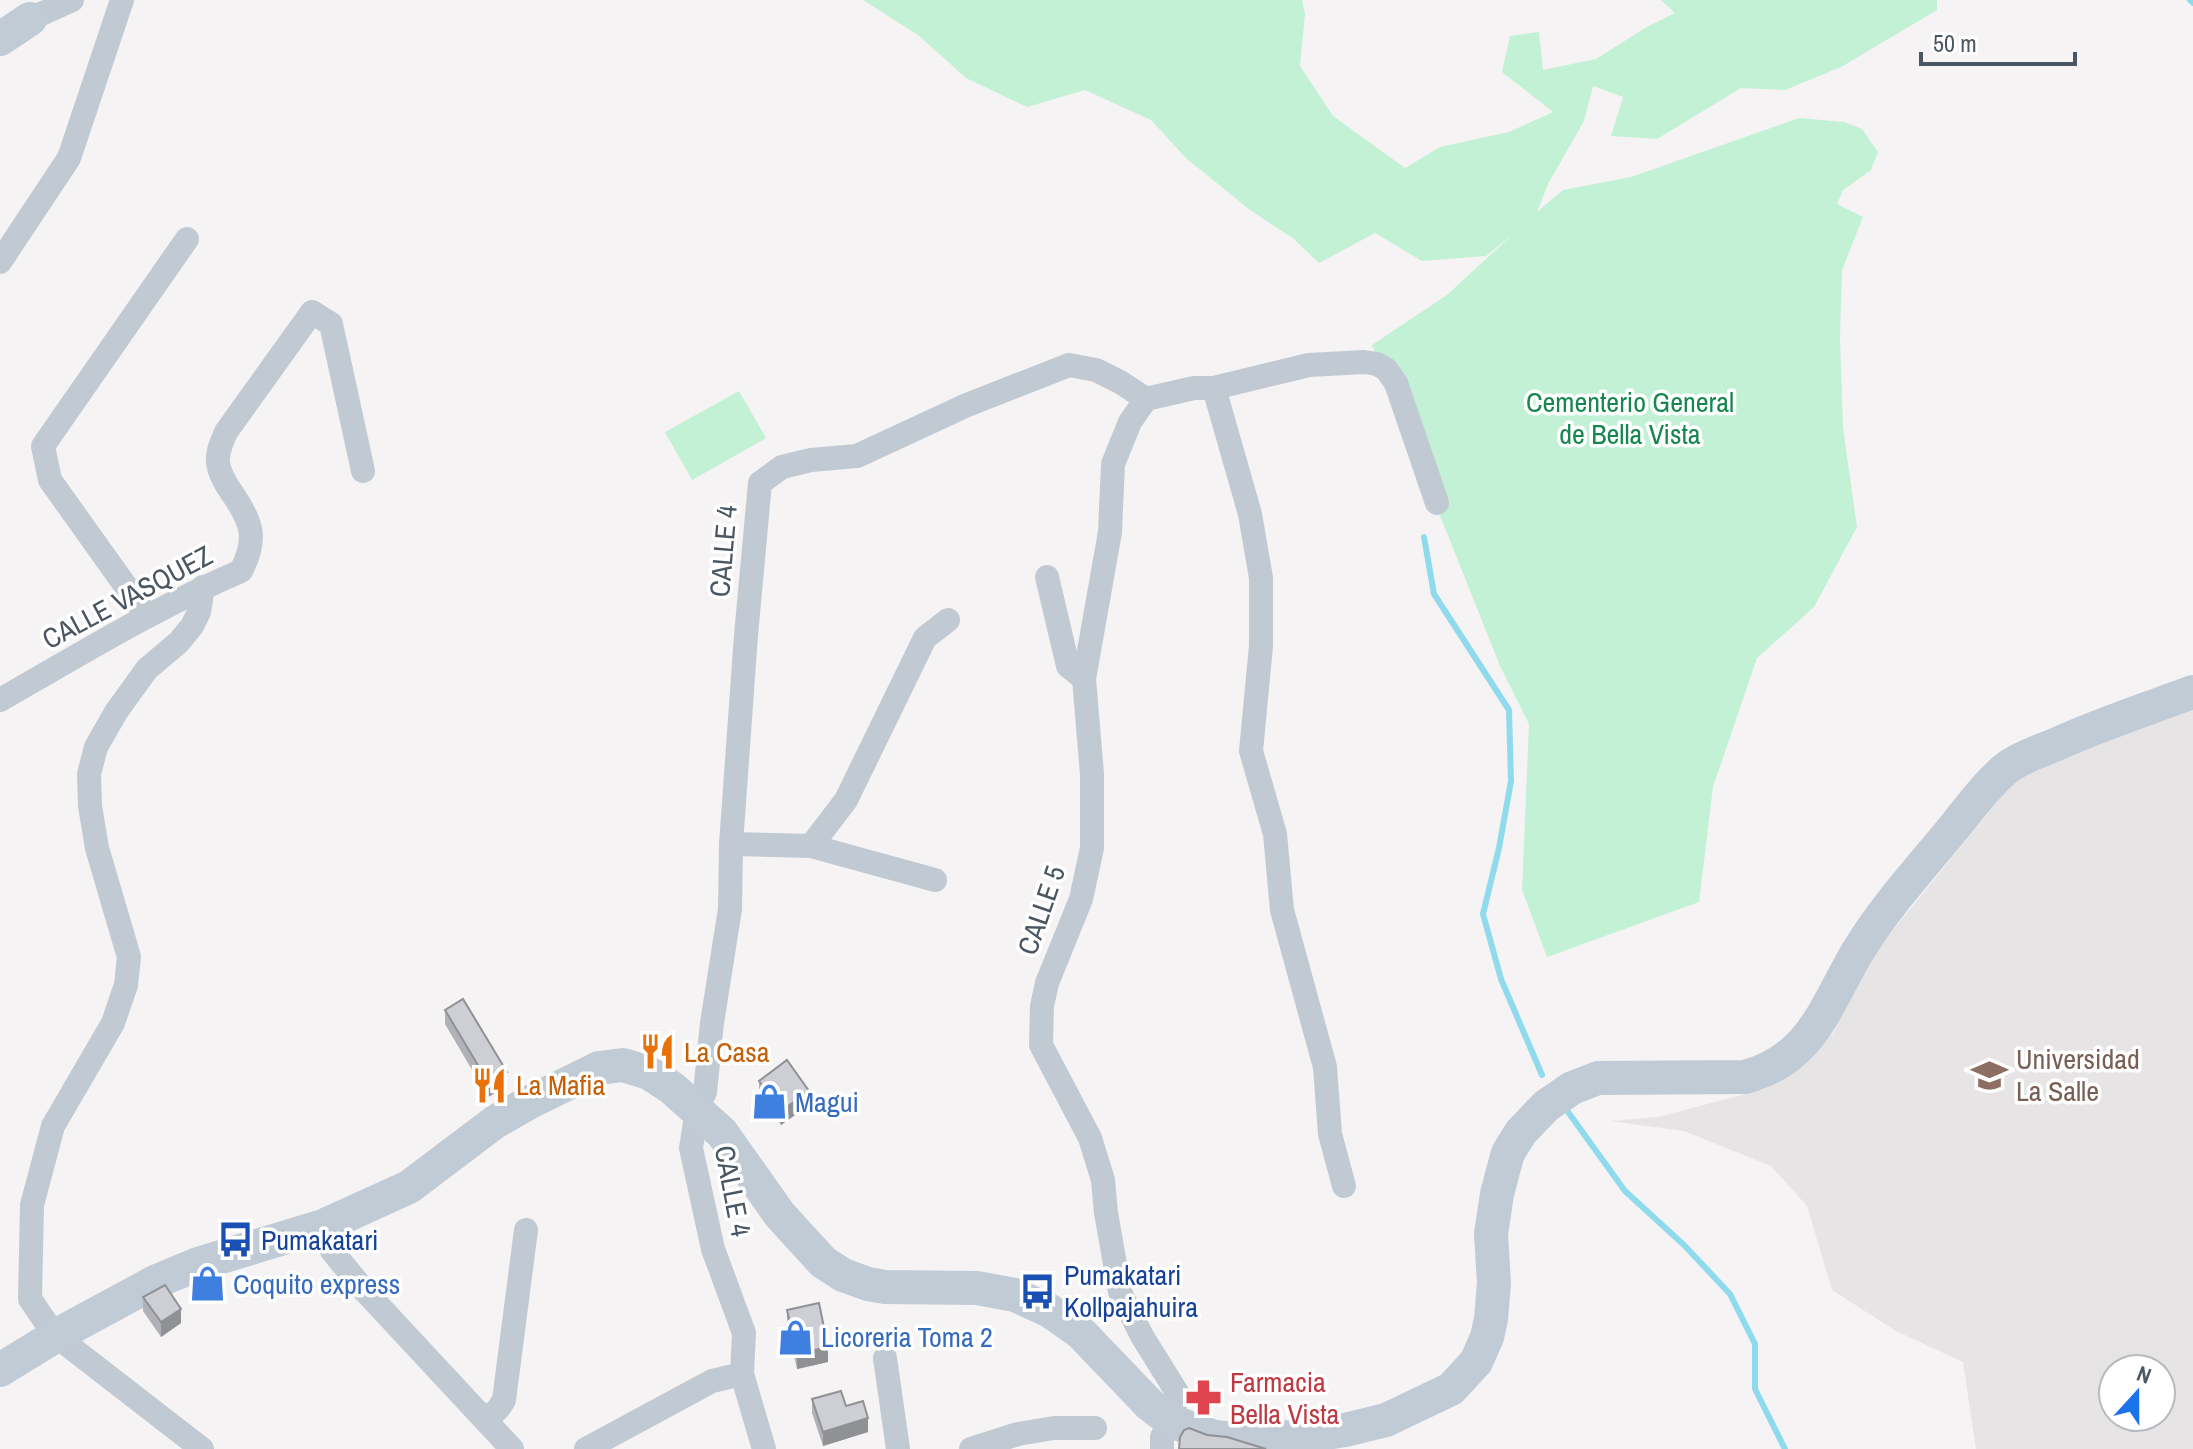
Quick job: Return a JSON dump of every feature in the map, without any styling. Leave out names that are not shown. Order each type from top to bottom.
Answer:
[{"type":"main road","points":[[0,39],[15,13]]},
{"type":"main road","points":[[0,1370],[57,1335],[175,1273],[323,1226],[409,1187],[495,1122],[530,1102],[599,1068],[623,1065],[649,1073],[672,1088],[722,1133],[780,1215],[823,1262],[843,1275],[868,1284],[977,1288],[1015,1295],[1050,1311],[1080,1332],[1149,1404],[1166,1435],[1244,1440],[1308,1436],[1386,1420],[1451,1389],[1476,1362],[1487,1337],[1493,1303],[1491,1234],[1497,1194],[1508,1153],[1532,1119],[1572,1088],[1598,1078],[1745,1077],[1776,1066],[1814,1029],[1830,1006],[1858,952],[1891,903],[2008,767],[2083,733],[2193,692]]},
{"type":"street","points":[[15,13],[72,0]]},
{"type":"street","points":[[0,262],[69,158],[122,0]]},
{"type":"street","points":[[147,616],[50,480],[43,446],[187,239]]},
{"type":"street","name":"CALLE VASQUEZ","points":[[0,700],[147,616],[241,571],[250,554],[251,532],[244,511],[225,484],[218,463],[219,448],[226,432],[312,312],[331,324],[363,471]]},
{"type":"street","points":[[1146,399],[1194,388],[1214,388],[1309,365],[1377,364],[1386,369],[1396,383],[1437,503]]},
{"type":"street","name":"CALLE 4","points":[[764,1449],[742,1374],[744,1333],[713,1249],[691,1148],[697,1110],[705,1092],[712,1023],[730,909],[731,844],[760,483],[782,467],[811,460],[857,456],[967,405],[1069,365],[1096,370],[1146,399]]},
{"type":"street","points":[[1214,388],[1250,514],[1261,578],[1261,646],[1251,751],[1275,834],[1282,910],[1325,1067],[1330,1134],[1344,1186]]},
{"type":"street","name":"CALLE 5","points":[[1146,399],[1130,422],[1113,464],[1110,532],[1084,679],[1092,774],[1092,848],[1081,899],[1047,983],[1042,1006],[1041,1045],[1090,1138],[1103,1180],[1120,1292],[1142,1336],[1178,1394],[1166,1435]]},
{"type":"street","points":[[1047,577],[1068,666],[1084,679]]},
{"type":"street","points":[[202,1449],[69,1346],[47,1324],[30,1299],[32,1205],[53,1126],[113,1023],[126,985],[129,957],[97,848],[90,806],[89,774],[96,747],[116,712],[147,669],[179,642],[192,626],[199,612],[203,587]]},
{"type":"street","points":[[811,846],[846,800],[925,638],[948,620]]},
{"type":"street","points":[[731,844],[811,846],[935,880]]},
{"type":"street","points":[[323,1226],[332,1251],[364,1290],[512,1449]]},
{"type":"street","points":[[486,1420],[504,1400],[526,1230]]},
{"type":"street","points":[[885,1358],[898,1449]]},
{"type":"street","points":[[586,1449],[712,1381],[742,1374]]},
{"type":"street","points":[[971,1449],[1030,1432],[1054,1428],[1095,1428]]},
{"type":"shaded area","name":"Universidad La Salle","points":[[2193,710],[2193,1449],[1976,1449],[1963,1362],[1896,1331],[1832,1290],[1807,1206],[1771,1166],[1684,1131],[1610,1121],[1658,1117],[1768,1088],[1806,1061],[1833,1033],[1872,956],[2011,785],[2021,777]]},
{"type":"green space","name":"Cementerio General de Bella Vista","points":[[863,0],[1302,0],[1305,14],[1300,66],[1333,116],[1405,168],[1440,147],[1509,132],[1553,112],[1502,72],[1510,36],[1539,32],[1543,70],[1596,59],[1675,13],[1661,0],[1937,0],[1937,10],[1841,67],[1785,90],[1741,88],[1657,139],[1611,136],[1623,97],[1593,86],[1584,121],[1548,184],[1537,212],[1563,190],[1631,177],[1799,118],[1844,122],[1862,129],[1878,152],[1871,170],[1843,190],[1837,204],[1863,217],[1842,270],[1840,337],[1843,428],[1857,527],[1814,607],[1757,658],[1713,787],[1699,902],[1547,957],[1522,890],[1529,724],[1500,666],[1372,345],[1447,295],[1513,234],[1486,256],[1422,261],[1375,233],[1319,263],[1294,239],[1250,210],[1186,158],[1151,120],[1085,90],[1027,107],[966,78],[918,35]]},
{"type":"green space","points":[[739,391],[766,438],[692,480],[665,432]]},
{"type":"building","points":[[463,999],[507,1072],[488,1082],[445,1010]]},
{"type":"building","points":[[787,1060],[809,1091],[781,1111],[759,1081]]},
{"type":"building","points":[[165,1285],[181,1309],[161,1322],[143,1297]]},
{"type":"building","points":[[819,1303],[828,1347],[797,1354],[787,1310]]},
{"type":"building","points":[[841,1391],[846,1406],[863,1401],[868,1418],[823,1432],[812,1399]]},
{"type":"building","points":[[1189,1428],[1266,1449],[1179,1449],[1180,1437]]},
{"type":"waterway","points":[[2190,0],[2193,3]]},
{"type":"waterway","points":[[1424,537],[1434,594],[1509,710],[1511,781],[1483,914],[1501,979],[1542,1075]]},
{"type":"waterway","points":[[1563,1105],[1625,1191],[1684,1245],[1730,1294],[1755,1344],[1755,1389],[1785,1449]]},
{"type":"place","name":"La Casa","points":[[658,1052]]},
{"type":"place","name":"Universidad La Salle","points":[[1990,1075]]},
{"type":"place","name":"La Mafia","points":[[490,1085]]},
{"type":"place","name":"Magui","points":[[769,1102]]},
{"type":"place","name":"Pumakatari","points":[[235,1240]]},
{"type":"place","name":"Coquito express","points":[[207,1284]]},
{"type":"place","name":"Pumakatari Kollpajahuira","points":[[1038,1291]]},
{"type":"place","name":"Licoreria Toma 2","points":[[795,1337]]},
{"type":"place","name":"Farmacia Bella Vista","points":[[1204,1398]]}]
